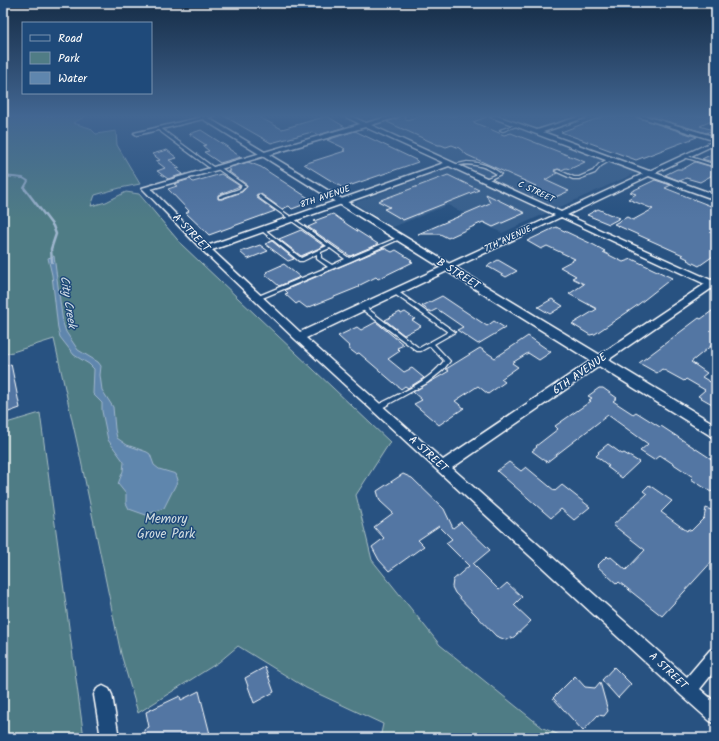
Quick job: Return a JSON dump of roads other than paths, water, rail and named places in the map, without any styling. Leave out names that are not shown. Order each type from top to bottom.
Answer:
[{"type":"street","name":"B STREET","points":[[258,151],[716,432]]},
{"type":"street","points":[[214,168],[275,151]]},
{"type":"street","name":"C STREET","points":[[423,151],[714,284]]},
{"type":"street","points":[[588,151],[716,198]]},
{"type":"street","name":"7TH AVENUE","points":[[299,337],[696,151]]},
{"type":"street","name":"8TH AVENUE","points":[[206,249],[452,164]]},
{"type":"street","name":"A STREET","points":[[214,168],[147,187],[148,190],[206,249],[299,337],[716,715]]},
{"type":"street","name":"6TH AVENUE","points":[[443,467],[714,284]]},
{"type":"street","points":[[688,690],[716,656]]},
{"type":"street","points":[[103,695],[110,738]]},
{"type":"lane","points":[[190,151],[214,168],[244,186],[240,190],[220,197]]},
{"type":"lane","points":[[685,156],[716,166]]},
{"type":"lane","points":[[556,171],[574,178],[579,178],[594,172],[600,165],[611,159]]},
{"type":"lane","points":[[452,164],[470,162],[480,165],[499,175]]},
{"type":"lane","points":[[480,165],[485,163]]},
{"type":"lane","points":[[486,180],[505,172]]},
{"type":"lane","points":[[259,196],[349,260]]},
{"type":"lane","points":[[263,230],[301,260],[319,253],[329,247]]},
{"type":"lane","points":[[258,298],[400,238]]},
{"type":"lane","points":[[319,253],[319,258],[331,267]]},
{"type":"lane","points":[[362,307],[419,350],[452,332],[395,292]]},
{"type":"lane","points":[[378,408],[434,376],[444,367],[447,361],[431,344]]},
{"type":"water","points":[[54,256],[63,323],[66,332],[78,350],[98,362],[101,366],[100,375],[102,390],[113,407],[117,438],[127,445],[150,454],[154,465],[159,469],[176,474],[178,480],[164,508],[146,515],[129,509],[126,503],[126,494],[118,484],[123,471],[124,462],[108,440],[102,411],[102,403],[93,394],[94,369],[89,364],[74,355],[60,337],[52,275],[48,258]]},
{"type":"waterway","name":"City Creek","points":[[3,176],[23,178],[28,181],[24,188],[25,190]]},
{"type":"waterway","name":"City Creek","points":[[25,189],[53,226],[56,234],[51,249],[52,262]]},
{"type":"park label","name":"Memory Grove Park","points":[[166,526]]}]
